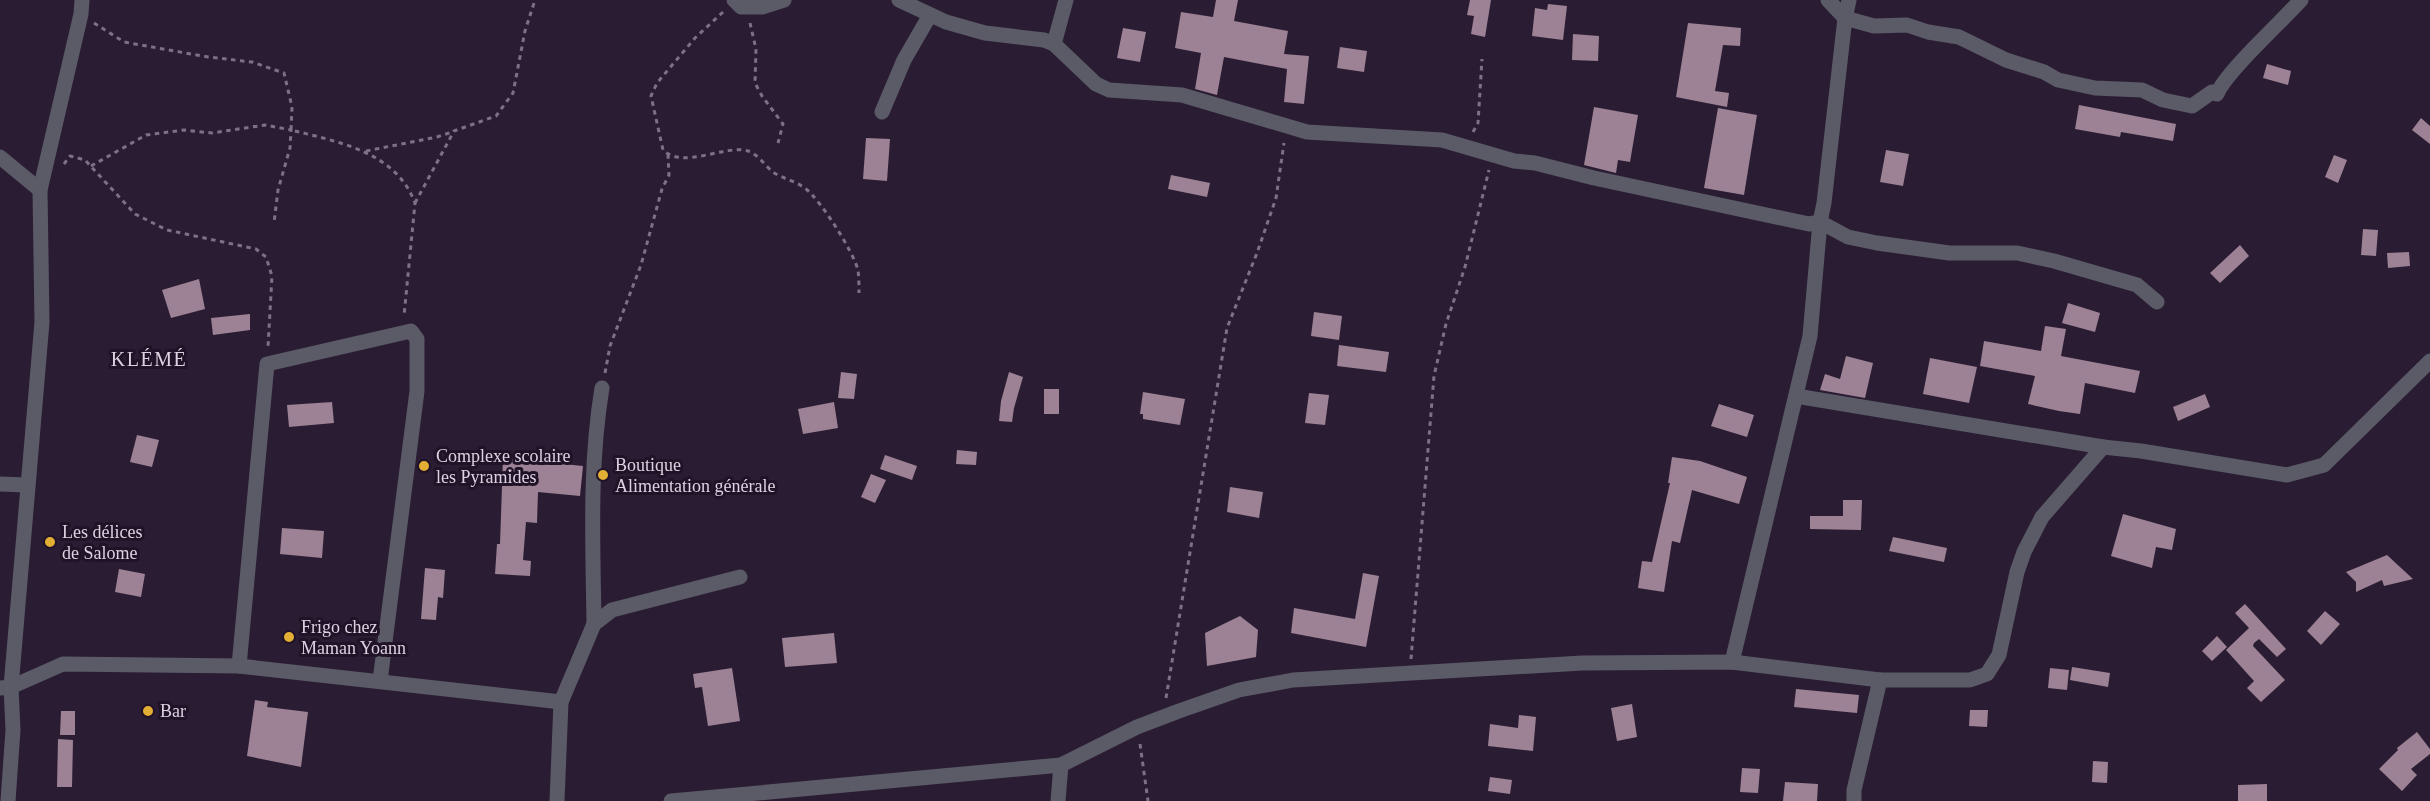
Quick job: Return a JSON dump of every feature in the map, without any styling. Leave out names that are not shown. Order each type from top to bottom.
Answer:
[{"type":"street","points":[[738,4],[762,7],[784,0]]},
{"type":"street","points":[[899,0],[930,15],[985,33],[1044,40],[1054,44],[1096,84],[1110,90],[1182,95],[1306,132],[1442,140],[1493,155],[1797,223],[1820,222],[1848,237],[1877,243],[1948,253],[2017,253],[2054,261],[2137,285],[2157,302]]},
{"type":"street","points":[[1054,44],[1066,0]]},
{"type":"street","points":[[1828,0],[1845,18],[1874,26],[1907,25],[1928,32],[1959,37],[2006,60],[2044,72],[2058,80],[2095,88],[2142,90],[2163,100],[2192,106],[2212,92],[2217,94],[2219,87],[2301,0]]},
{"type":"street","points":[[1732,662],[1810,336],[1820,222],[1849,0]]},
{"type":"street","points":[[8,801],[12,730],[5,687],[19,601],[42,322],[40,190],[82,7]]},
{"type":"street","points":[[882,112],[904,60],[930,15]]},
{"type":"street","points":[[0,157],[40,190]]},
{"type":"street","points":[[239,666],[267,364],[411,331],[417,339],[417,391],[380,681]]},
{"type":"street","points":[[1796,396],[2287,475],[2324,465],[2427,372]]},
{"type":"street","points":[[557,801],[561,702],[594,624],[593,490],[596,424],[602,388]]},
{"type":"street","points":[[671,801],[1061,765],[1137,727],[1163,717],[1260,685],[1293,680],[1582,663],[1732,662],[1880,680],[1970,680],[1987,674],[1999,655],[2024,552],[2042,518],[2103,447]]},
{"type":"street","points":[[0,484],[27,485]]},
{"type":"street","points":[[594,624],[612,610],[740,577]]},
{"type":"street","points":[[5,687],[63,664],[239,666],[561,702]]},
{"type":"street","points":[[1854,801],[1854,790],[1880,680]]},
{"type":"street","points":[[1058,801],[1061,765]]},
{"type":"path","points":[[366,151],[437,137],[496,116],[513,93],[525,31],[535,0]]},
{"type":"path","points":[[778,143],[783,124],[755,83],[756,49],[748,18],[738,4],[723,12],[673,61],[657,83],[651,96],[663,150],[668,155],[685,158],[735,150],[750,152],[774,173],[795,181],[808,191],[844,242],[858,269],[859,293]]},
{"type":"path","points":[[82,7],[124,42],[208,57],[252,62],[284,73],[292,108],[290,148],[280,179],[274,223]]},
{"type":"path","points":[[1466,148],[1478,123],[1482,59]]},
{"type":"path","points":[[91,166],[146,135],[184,130],[212,133],[265,125],[366,151],[388,167],[409,188],[415,203]]},
{"type":"path","points":[[1163,717],[1227,328],[1276,198],[1286,126]]},
{"type":"path","points":[[403,333],[415,203],[454,131]]},
{"type":"path","points":[[602,388],[610,346],[641,264],[662,189],[669,175],[668,155]]},
{"type":"path","points":[[1409,673],[1434,376],[1446,324],[1466,267],[1493,155]]},
{"type":"path","points":[[63,165],[70,156],[85,160],[135,214],[167,230],[256,249],[266,257],[272,276],[267,364]]},
{"type":"path","points":[[1137,727],[1148,801]]},
{"type":"building","points":[[1216,0],[1238,0],[1234,21],[1288,31],[1284,54],[1309,56],[1304,104],[1284,102],[1287,69],[1224,57],[1217,95],[1195,89],[1201,53],[1175,48],[1181,12],[1213,17]]},
{"type":"building","points":[[1470,0],[1491,0],[1485,37],[1471,34],[1474,16],[1467,15]]},
{"type":"building","points":[[1548,4],[1567,6],[1563,40],[1532,36],[1535,8],[1547,10]]},
{"type":"building","points":[[1688,23],[1741,28],[1740,46],[1723,45],[1715,91],[1729,93],[1727,107],[1676,97]]},
{"type":"building","points":[[1123,28],[1146,32],[1140,62],[1117,58]]},
{"type":"building","points":[[1573,34],[1599,36],[1598,61],[1572,60]]},
{"type":"building","points":[[1340,47],[1367,51],[1364,72],[1337,68]]},
{"type":"building","points":[[2267,64],[2291,71],[2288,85],[2263,78]]},
{"type":"building","points":[[2079,105],[2176,124],[2173,141],[2121,132],[2120,137],[2075,129]]},
{"type":"building","points":[[1594,107],[1638,115],[1630,162],[1618,160],[1616,173],[1584,165]]},
{"type":"building","points":[[1718,108],[1757,115],[1744,195],[1704,188]]},
{"type":"building","points":[[2421,118],[2430,126],[2430,144],[2412,130]]},
{"type":"building","points":[[866,138],[890,139],[887,181],[863,179]]},
{"type":"building","points":[[1886,150],[1909,154],[1903,186],[1880,182]]},
{"type":"building","points":[[2334,155],[2347,160],[2338,183],[2325,177]]},
{"type":"building","points":[[1171,175],[1210,183],[1207,197],[1168,189]]},
{"type":"building","points":[[2363,229],[2378,230],[2376,256],[2361,255]]},
{"type":"building","points":[[2240,245],[2249,256],[2220,283],[2210,273]]},
{"type":"building","points":[[2409,252],[2410,266],[2388,268],[2387,253]]},
{"type":"building","points":[[199,279],[205,309],[171,318],[162,290]]},
{"type":"building","points":[[2068,303],[2100,313],[2095,332],[2062,323]]},
{"type":"building","points":[[1314,312],[1342,316],[1339,340],[1311,336]]},
{"type":"building","points":[[250,314],[250,330],[213,335],[211,318]]},
{"type":"building","points":[[2045,326],[2066,329],[2061,356],[2140,371],[2135,393],[2085,383],[2080,414],[2059,411],[2028,404],[2035,376],[1980,366],[1984,341],[2041,351]]},
{"type":"building","points":[[1339,345],[1389,352],[1386,372],[1337,366]]},
{"type":"building","points":[[1846,356],[1873,363],[1865,398],[1820,390],[1825,374],[1840,379]]},
{"type":"building","points":[[1930,358],[1977,367],[1969,403],[1923,394]]},
{"type":"building","points":[[841,372],[857,374],[854,399],[838,398]]},
{"type":"building","points":[[1009,372],[1023,377],[1012,422],[999,421],[1001,401]]},
{"type":"building","points":[[1044,389],[1059,389],[1059,414],[1044,414]]},
{"type":"building","points":[[1143,392],[1185,399],[1180,425],[1143,419],[1143,414],[1140,414]]},
{"type":"building","points":[[1309,393],[1329,395],[1325,425],[1305,423]]},
{"type":"building","points":[[2205,394],[2210,407],[2178,421],[2173,407]]},
{"type":"building","points":[[332,402],[334,423],[289,427],[287,405]]},
{"type":"building","points":[[834,402],[838,428],[803,434],[798,409]]},
{"type":"building","points":[[1719,404],[1754,415],[1747,437],[1711,426]]},
{"type":"building","points":[[137,435],[159,440],[152,467],[130,462]]},
{"type":"building","points":[[957,450],[977,452],[976,465],[956,464]]},
{"type":"building","points":[[885,455],[917,466],[912,480],[880,469]]},
{"type":"building","points":[[1672,457],[1700,461],[1747,477],[1739,504],[1692,490],[1680,543],[1672,541],[1664,592],[1638,588],[1642,561],[1652,562],[1670,483],[1668,483]]},
{"type":"building","points":[[503,458],[583,466],[580,496],[538,492],[537,523],[526,522],[523,560],[531,561],[530,576],[495,574],[497,544],[500,544]]},
{"type":"building","points":[[871,474],[886,480],[875,503],[861,497]]},
{"type":"building","points":[[1230,487],[1263,492],[1259,518],[1227,512]]},
{"type":"building","points":[[1843,500],[1862,500],[1861,530],[1810,529],[1810,516],[1843,516]]},
{"type":"building","points":[[2123,514],[2176,529],[2172,550],[2156,547],[2152,568],[2111,556]]},
{"type":"building","points":[[282,528],[324,531],[322,558],[280,554]]},
{"type":"building","points":[[1893,537],[1947,548],[1944,562],[1889,551]]},
{"type":"building","points":[[2387,555],[2413,579],[2384,586],[2382,580],[2356,592],[2356,582],[2346,572]]},
{"type":"building","points":[[425,568],[445,570],[443,598],[438,597],[436,620],[421,619]]},
{"type":"building","points":[[119,569],[145,574],[141,597],[115,592]]},
{"type":"building","points":[[1363,573],[1379,576],[1366,647],[1291,633],[1294,608],[1355,619]]},
{"type":"building","points":[[2245,604],[2286,649],[2277,657],[2259,639],[2254,643],[2253,646],[2285,680],[2261,702],[2247,688],[2254,681],[2226,650],[2249,628],[2235,613]]},
{"type":"building","points":[[2325,611],[2340,624],[2321,645],[2307,631]]},
{"type":"building","points":[[1240,616],[1258,630],[1256,657],[1207,666],[1205,633]]},
{"type":"building","points":[[834,633],[837,663],[785,667],[782,638]]},
{"type":"building","points":[[2217,636],[2227,647],[2212,661],[2202,651]]},
{"type":"building","points":[[2072,667],[2110,673],[2108,687],[2070,680]]},
{"type":"building","points":[[732,668],[740,721],[708,726],[702,687],[695,688],[693,674]]},
{"type":"building","points":[[2050,668],[2069,670],[2067,690],[2048,688]]},
{"type":"building","points":[[1796,689],[1859,695],[1857,713],[1794,707]]},
{"type":"building","points":[[255,700],[268,702],[267,707],[308,712],[301,767],[247,756]]},
{"type":"building","points":[[1632,704],[1637,737],[1617,741],[1611,708]]},
{"type":"building","points":[[1970,710],[1988,710],[1987,727],[1969,726]]},
{"type":"building","points":[[61,711],[75,711],[75,735],[60,735]]},
{"type":"building","points":[[1519,715],[1536,717],[1533,751],[1488,746],[1490,724],[1518,728]]},
{"type":"building","points":[[2417,732],[2430,749],[2430,754],[2411,769],[2417,775],[2402,791],[2379,769],[2398,750],[2397,748]]},
{"type":"building","points":[[58,739],[73,740],[72,787],[57,787]]},
{"type":"building","points":[[2093,761],[2108,762],[2107,783],[2092,782]]},
{"type":"building","points":[[1742,768],[1760,769],[1758,793],[1740,792]]},
{"type":"building","points":[[1490,777],[1512,780],[1510,794],[1488,791]]},
{"type":"building","points":[[1785,782],[1818,784],[1817,801],[1783,801]]},
{"type":"building","points":[[2267,784],[2267,801],[2238,801],[2238,785]]},
{"type":"place","name":"Complexe scolaire les Pyramides","points":[[424,466]]},
{"type":"place","name":"Boutique Alimentation générale","points":[[603,475]]},
{"type":"place","name":"Les délices de Salome","points":[[50,542]]},
{"type":"place","name":"Frigo chez Maman Yoann","points":[[289,637]]},
{"type":"place","name":"Bar","points":[[148,711]]},
{"type":"district","name":"KLÉMÉ","points":[[149,359]]}]
